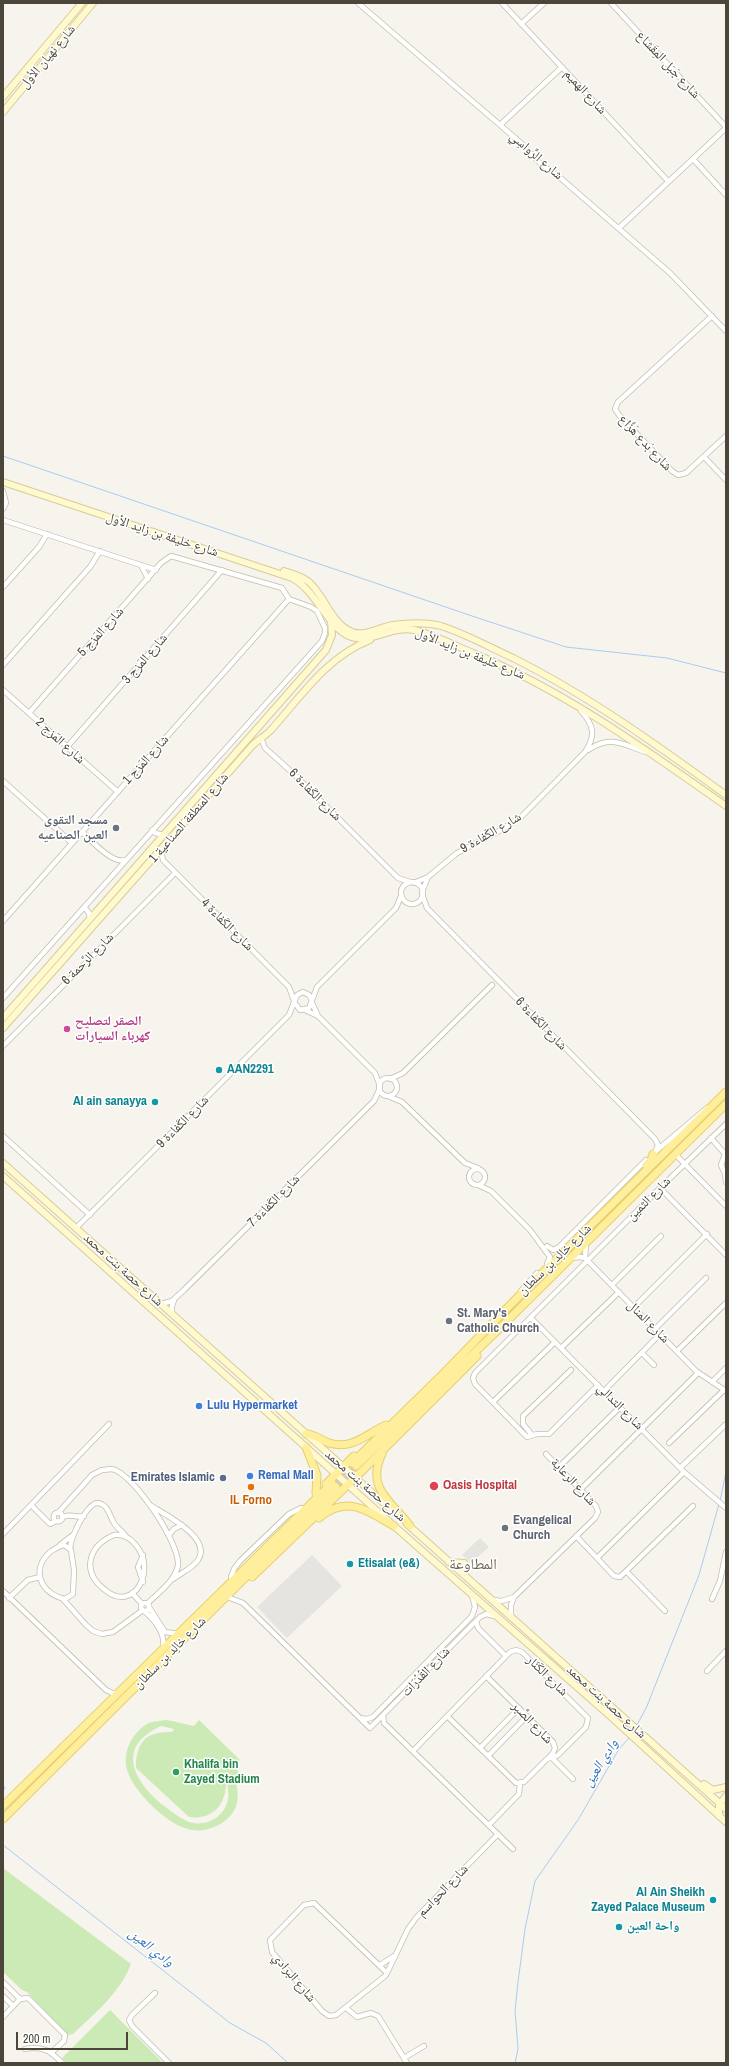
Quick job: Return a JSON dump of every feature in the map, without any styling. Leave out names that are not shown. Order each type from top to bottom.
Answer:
[{"type":"main road","name":"شارع نهيان الأول","points":[[3,97],[82,3]]},
{"type":"main road","name":"شارع نهيان الأول","points":[[3,112],[93,3]]},
{"type":"main road","name":"شارع خليفة بن زايد الأول","points":[[3,478],[301,577],[312,585],[339,622],[352,632],[363,633],[399,624],[435,625],[465,635],[599,706],[650,740],[726,795]]},
{"type":"main road","name":"شارع خليفة بن زايد الأول","points":[[3,482],[292,578],[309,590],[342,633],[356,638],[367,638],[392,630],[408,629],[424,633],[507,667],[573,702],[653,754],[726,806]]},
{"type":"main road","name":"شارع المنطقة الصناعية 1","points":[[4,1015],[90,920],[328,647],[332,635],[330,619]]},
{"type":"main road","name":"شارع المنطقة الصناعية 1","points":[[3,1028],[250,747],[269,732],[335,659],[352,648],[392,630]]},
{"type":"main road","points":[[503,654],[496,653],[475,643],[471,646],[472,649],[500,661],[507,667]]},
{"type":"main road","points":[[217,774],[221,780]]},
{"type":"main road","points":[[34,982],[32,988],[35,992]]},
{"type":"main road","name":"شارع خالِد بن سلطان","points":[[726,1092],[484,1331],[354,1465],[489,1338],[726,1104]]},
{"type":"main road","points":[[621,1196],[631,1179],[651,1160],[654,1153]]},
{"type":"main road","name":"شارع حصة بنت محمد","points":[[3,1163],[490,1598],[612,1712],[660,1762],[726,1822]]},
{"type":"main road","name":"شارع حصة بنت محمد","points":[[3,1176],[471,1594],[666,1756],[726,1808]]},
{"type":"main road","points":[[214,1600],[218,1590],[231,1577],[462,1350],[484,1331]]},
{"type":"main road","points":[[201,1622],[230,1598],[348,1485],[470,1364],[489,1338]]},
{"type":"main road","points":[[306,1434],[328,1443],[346,1445],[361,1440],[386,1425]]},
{"type":"main road","points":[[387,1446],[377,1467],[377,1483],[382,1494],[410,1526]]},
{"type":"main road","points":[[306,1447],[317,1476],[316,1493]]},
{"type":"main road","name":"شارع خالِد بن سلطان","points":[[3,1806],[178,1634],[334,1485],[201,1622],[3,1819]]},
{"type":"main road","points":[[280,1550],[323,1514],[341,1507],[355,1506],[364,1508],[394,1526]]},
{"type":"main road","points":[[449,1562],[464,1563]]},
{"type":"main road","points":[[686,1774],[696,1778],[711,1790],[726,1787]]},
{"type":"main road","points":[[717,1813],[720,1803],[726,1796]]},
{"type":"main road","points":[[717,1813],[726,1808]]},
{"type":"street","name":"شارع الرَّواسِي","points":[[358,3],[525,146],[542,165],[556,174],[676,278],[726,331]]},
{"type":"street","name":"شارع الهميم","points":[[502,3],[668,181]]},
{"type":"street","points":[[521,24],[544,3]]},
{"type":"street","name":"شارع جَبَل المِقَشاع","points":[[611,3],[726,127]]},
{"type":"street","points":[[500,125],[562,67]]},
{"type":"street","points":[[619,228],[726,127]]},
{"type":"street","points":[[693,159],[726,195]]},
{"type":"street","name":"شارع بَدع هَزَّاع","points":[[712,316],[620,400],[616,406],[617,413],[676,474],[686,473],[726,436]]},
{"type":"street","points":[[704,456],[726,480]]},
{"type":"street","points":[[3,492],[6,503],[3,509]]},
{"type":"street","points":[[3,520],[156,570]]},
{"type":"street","points":[[3,587],[39,547],[47,534]]},
{"type":"street","points":[[3,665],[90,567],[100,551]]},
{"type":"street","name":"شارع المَزج 5","points":[[29,713],[168,557],[175,555],[222,570]]},
{"type":"street","points":[[142,565],[148,578]]},
{"type":"street","points":[[3,998],[86,909],[126,859],[154,832],[322,641],[325,628],[315,610],[289,599],[285,592],[279,587],[222,570]]},
{"type":"street","name":"شارع المَزج 3","points":[[67,747],[213,583],[222,570]]},
{"type":"street","name":"شارع المَزج 1","points":[[3,921],[289,599]]},
{"type":"street","name":"شارع المَزج 2","points":[[3,690],[118,792]]},
{"type":"street","points":[[279,691],[289,693]]},
{"type":"street","points":[[279,691],[281,701]]},
{"type":"street","name":"شارع الكَفاءة 9","points":[[573,702],[588,718],[592,727],[593,737],[585,752]]},
{"type":"street","name":"شارع الكَفاءة 6","points":[[261,738],[265,748],[295,775],[398,878],[412,883]]},
{"type":"street","name":"شارع الكَفاءة 9","points":[[412,883],[428,877],[457,853],[499,831],[521,817],[585,752],[597,745],[614,741],[628,744],[653,754]]},
{"type":"street","points":[[250,747],[258,745],[265,748]]},
{"type":"street","points":[[3,782],[72,843]]},
{"type":"street","points":[[82,832],[113,859],[118,869]]},
{"type":"street","points":[[154,832],[164,835]]},
{"type":"street","points":[[154,832],[158,841]]},
{"type":"street","points":[[161,849],[161,856],[164,862]]},
{"type":"street","points":[[113,859],[120,861],[126,859]]},
{"type":"street","points":[[150,861],[158,860],[164,862]]},
{"type":"street","name":"شارع الكَفاءة 4","points":[[164,862],[289,987],[294,1001]]},
{"type":"street","name":"شارع الرَّحمة 6","points":[[3,1046],[175,873]]},
{"type":"street","name":"شارع الكَفاءة 9","points":[[422,893],[428,877]]},
{"type":"street","points":[[398,878],[401,894],[405,901],[413,903]]},
{"type":"street","points":[[318,1016],[298,1008],[294,1001],[297,995],[317,987],[396,908],[404,886],[412,883],[420,886],[422,893],[420,900],[396,908]]},
{"type":"street","name":"شارع الكَفاءة 6","points":[[422,893],[427,908]]},
{"type":"street","name":"شارع الكَفاءة 6","points":[[413,903],[427,908],[655,1140]]},
{"type":"street","points":[[86,909],[96,912]]},
{"type":"street","points":[[86,909],[90,920]]},
{"type":"street","points":[[380,1087],[382,1081],[403,1073],[492,985]]},
{"type":"street","name":"شارع الكَفاءة 4","points":[[289,987],[304,992]]},
{"type":"street","points":[[303,1010],[309,1008],[317,987]]},
{"type":"street","points":[[304,992],[309,994],[318,1016],[375,1073],[395,1082],[402,1102]]},
{"type":"street","name":"شارع الكَفاءة 9","points":[[76,1228],[289,1015],[294,1001]]},
{"type":"street","name":"شارع الكَفاءة 9","points":[[289,1015],[303,1010]]},
{"type":"street","points":[[375,1073],[383,1094],[402,1102],[464,1164],[471,1182],[491,1191],[537,1239],[551,1258],[523,1286],[518,1297]]},
{"type":"street","points":[[388,1096],[394,1093],[403,1073]]},
{"type":"street","name":"شارع الكَفاءة 7","points":[[161,1304],[167,1304],[174,1300],[374,1101],[380,1087]]},
{"type":"street","name":"شارع الكَفاءة 7","points":[[374,1101],[388,1096]]},
{"type":"street","points":[[537,1239],[553,1250],[559,1247],[654,1153],[702,1110],[716,1102]]},
{"type":"street","name":"شارع الثمين","points":[[493,1402],[475,1384],[473,1378],[474,1374],[587,1260],[726,1124]]},
{"type":"street","points":[[3,1136],[90,1215]]},
{"type":"street","points":[[711,1138],[726,1154],[721,1166],[725,1174],[726,1182]]},
{"type":"street","points":[[655,1140],[662,1142],[668,1141]]},
{"type":"street","points":[[654,1153],[657,1147],[655,1140]]},
{"type":"street","points":[[675,1154],[726,1206]]},
{"type":"street","points":[[722,1162],[726,1166]]},
{"type":"street","points":[[464,1164],[483,1171],[491,1191]]},
{"type":"street","points":[[469,1177],[472,1170],[478,1168]]},
{"type":"street","points":[[478,1185],[486,1178]]},
{"type":"street","points":[[660,1188],[707,1234],[726,1256]]},
{"type":"street","points":[[547,1246],[554,1252],[560,1251],[578,1232],[593,1224]]},
{"type":"street","points":[[638,1302],[707,1234]]},
{"type":"street","points":[[612,1285],[661,1236]]},
{"type":"street","points":[[570,1258],[580,1257],[587,1260],[586,1242]]},
{"type":"street","name":"شارع المنال","points":[[587,1260],[698,1373],[725,1391]]},
{"type":"street","points":[[655,1329],[706,1278]]},
{"type":"street","points":[[561,1348],[618,1292]]},
{"type":"street","points":[[172,1314],[174,1300]]},
{"type":"street","points":[[677,1351],[726,1303]]},
{"type":"street","name":"شارع التدالي","points":[[531,1318],[642,1428],[684,1472],[726,1508]]},
{"type":"street","points":[[604,1391],[660,1334]]},
{"type":"street","points":[[555,1342],[493,1402],[525,1436],[539,1434],[546,1435],[550,1433],[598,1385]]},
{"type":"street","points":[[642,1353],[654,1365]]},
{"type":"street","points":[[712,1382],[726,1368]]},
{"type":"street","points":[[532,1435],[523,1424],[523,1416],[571,1370]]},
{"type":"street","points":[[580,1490],[698,1373]]},
{"type":"street","points":[[669,1443],[725,1391]]},
{"type":"street","points":[[559,1467],[620,1407]]},
{"type":"street","points":[[3,1534],[109,1424]]},
{"type":"street","points":[[680,1468],[725,1425]]},
{"type":"street","name":"شارع الرعاية","points":[[514,1597],[594,1518],[598,1512],[596,1506],[546,1454]]},
{"type":"street","points":[[56,1521],[54,1516],[67,1504],[92,1475],[102,1470],[112,1468],[126,1476],[148,1504],[169,1535],[176,1552],[178,1564],[176,1572],[170,1581]]},
{"type":"street","points":[[597,1558],[684,1472]]},
{"type":"street","points":[[74,1609],[74,1570],[70,1548],[73,1535],[91,1505],[101,1503],[107,1508],[114,1524],[137,1545],[143,1555],[145,1570],[143,1582],[132,1593],[122,1596],[112,1595],[102,1588],[93,1576],[90,1563],[92,1553],[102,1542],[114,1535],[126,1536]]},
{"type":"street","points":[[67,1504],[78,1526]]},
{"type":"street","points":[[146,1605],[170,1581],[198,1560],[201,1549],[198,1540],[182,1525],[148,1504]]},
{"type":"street","points":[[31,1505],[48,1523],[51,1524],[56,1521],[61,1521],[63,1517],[84,1516]]},
{"type":"street","points":[[576,1536],[615,1577],[622,1577],[693,1506]]},
{"type":"street","points":[[58,1513],[63,1517]]},
{"type":"street","points":[[158,1519],[163,1513]]},
{"type":"street","points":[[114,1524],[114,1535]]},
{"type":"street","points":[[169,1535],[174,1529],[182,1525]]},
{"type":"street","points":[[73,1535],[42,1561],[39,1570],[40,1577],[46,1588],[62,1598],[74,1609],[89,1628],[102,1634],[113,1632],[143,1610],[148,1610],[146,1605]]},
{"type":"street","points":[[59,1546],[64,1545],[70,1548]]},
{"type":"street","points":[[712,1599],[720,1581],[726,1552]]},
{"type":"street","points":[[143,1555],[138,1567],[143,1582]]},
{"type":"street","points":[[178,1564],[189,1568]]},
{"type":"street","points":[[627,1572],[664,1611]]},
{"type":"street","points":[[9,1598],[28,1580],[40,1577]]},
{"type":"street","points":[[3,1591],[106,1690],[112,1693],[119,1692]]},
{"type":"street","points":[[132,1593],[146,1605],[165,1632],[178,1634]]},
{"type":"street","points":[[62,1598],[68,1598],[73,1594]]},
{"type":"street","name":"شارع القُدْرَات","points":[[370,1718],[474,1612],[475,1604],[471,1594]]},
{"type":"street","points":[[490,1598],[502,1601],[514,1597]]},
{"type":"street","points":[[511,1618],[511,1605],[514,1597]]},
{"type":"street","points":[[230,1598],[243,1603],[367,1726],[370,1718]]},
{"type":"street","points":[[143,1610],[158,1623],[163,1638],[163,1650]]},
{"type":"street","name":"شارع القُدْرَات","points":[[367,1726],[372,1727],[476,1621],[484,1615],[497,1616]]},
{"type":"street","points":[[476,1621],[478,1628],[506,1656]]},
{"type":"street","points":[[470,1627],[478,1628]]},
{"type":"street","points":[[456,1632],[460,1637]]},
{"type":"street","name":"شارع الكَنَار","points":[[413,1751],[513,1650],[522,1652],[587,1716],[588,1721],[586,1727],[553,1759]]},
{"type":"street","points":[[707,1671],[726,1651]]},
{"type":"street","name":"شارع الصَّبر","points":[[486,1676],[555,1745],[554,1752],[524,1782],[520,1784]]},
{"type":"street","points":[[106,1690],[109,1703]]},
{"type":"street","points":[[480,1748],[519,1708]]},
{"type":"street","points":[[383,1716],[384,1723]]},
{"type":"street","points":[[447,1716],[514,1781],[520,1784],[519,1794],[489,1825]]},
{"type":"street","points":[[488,1756],[527,1716]]},
{"type":"street","points":[[359,1717],[370,1718],[376,1722],[384,1723],[513,1849]]},
{"type":"street","points":[[548,1758],[553,1759],[573,1780]]},
{"type":"street","name":"شارع الحواسم","points":[[397,1954],[416,1918],[498,1834]]},
{"type":"street","name":"شارع البرادي","points":[[387,1973],[314,1903],[304,1905],[271,1937],[269,1944],[272,1952],[323,2013],[334,2016],[379,1982],[387,1973],[397,1954]]},
{"type":"street","points":[[380,1965],[397,1954]]},
{"type":"street","points":[[3,1982],[20,1999]]},
{"type":"street","points":[[155,1994],[132,2015],[129,2020],[132,2026],[169,2063]]},
{"type":"street","points":[[3,1996],[13,2006]]},
{"type":"street","points":[[3,2017],[20,1999],[28,1998],[63,2033],[64,2041],[52,2052]]},
{"type":"street","points":[[346,2008],[357,2017],[371,2013],[377,2014],[406,2061],[424,2046]]},
{"type":"street","points":[[25,2048],[40,2048],[52,2052],[62,2063]]},
{"type":"green space","points":[[167,1720],[194,1726],[199,1720],[240,1760],[235,1765],[239,1774],[234,1776],[238,1800],[231,1815],[219,1825],[201,1830],[192,1830],[183,1828],[174,1823],[155,1809],[139,1792],[129,1775],[126,1760],[132,1738],[149,1723]],"holes":[[[161,1726],[174,1729],[172,1732],[155,1734],[144,1740],[138,1751],[136,1768],[189,1817],[197,1817],[210,1814],[220,1805],[223,1799],[226,1784],[201,1759],[227,1784],[228,1788],[228,1798],[224,1810],[220,1815],[205,1823],[193,1823],[181,1818],[153,1796],[137,1775],[134,1764],[134,1754],[138,1744],[147,1734]]]},
{"type":"green space","points":[[3,1868],[131,1964],[114,1993],[73,2034],[68,2035],[27,1992],[22,1990],[3,1972]]},
{"type":"green space","points":[[110,2010],[163,2063],[66,2063],[62,2058]]},
{"type":"shaded area","points":[[480,1538],[489,1547],[471,1563],[462,1555]]},
{"type":"shaded area","points":[[312,1555],[342,1586],[287,1638],[257,1607]]},
{"type":"waterway","points":[[3,456],[566,647],[667,658],[726,673]]},
{"type":"waterway","name":"وادي العين","points":[[720,1501],[726,1472]]},
{"type":"waterway","name":"وادي العين","points":[[637,1725],[647,1706],[699,1575],[719,1504]]},
{"type":"waterway","name":"وادي العين","points":[[515,2063],[518,2049],[515,2011],[518,1982],[525,1929],[535,1881],[578,1820],[619,1749],[630,1737]]},
{"type":"waterway","points":[[3,1791],[5,1787]]},
{"type":"waterway","name":"وادي العين","points":[[3,1845],[230,2023],[266,2043],[288,2063]]},
{"type":"tunnel","points":[[332,1483],[352,1463]]},
{"type":"tunnel","points":[[336,1487],[356,1466]]},
{"type":"place","name":"مسجد التقوى العين الصناعيه","points":[[116,828]]},
{"type":"place","name":"الصقر لتصليح كهرباء السيارات","points":[[67,1029]]},
{"type":"place","name":"AAN2291","points":[[219,1070]]},
{"type":"place","name":"Al ain sanayya","points":[[155,1102]]},
{"type":"place","name":"St. Mary's Catholic Church","points":[[449,1321]]},
{"type":"place","name":"Lulu Hypermarket","points":[[199,1406]]},
{"type":"place","name":"Remal Mall","points":[[250,1476]]},
{"type":"place","name":"Emirates Islamic","points":[[223,1478]]},
{"type":"place","name":"Oasis Hospital","points":[[434,1486]]},
{"type":"place","name":"IL Forno","points":[[251,1487]]},
{"type":"place","name":"Evangelical Church","points":[[505,1528]]},
{"type":"place","name":"Etisalat (e&)","points":[[350,1564]]},
{"type":"place","name":"Khalifa bin Zayed Stadium","points":[[176,1772]]},
{"type":"place","name":"Al Ain Sheikh Zayed Palace Museum","points":[[713,1900]]},
{"type":"place","name":"واحة العين","points":[[619,1927]]},
{"type":"district","name":"المطاوعة","points":[[473,1565]]}]
